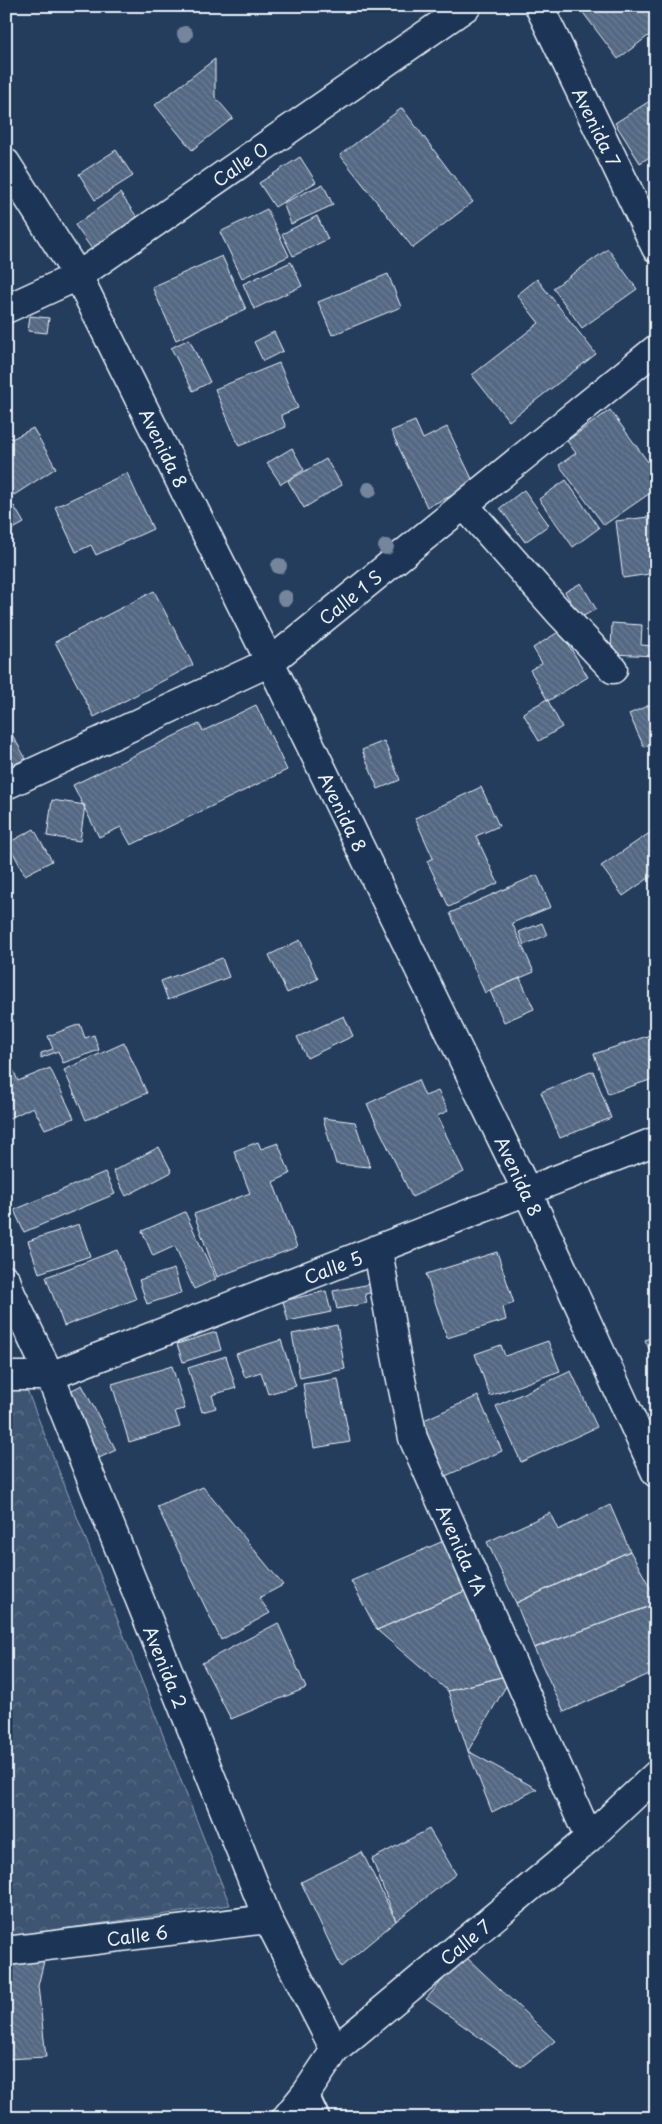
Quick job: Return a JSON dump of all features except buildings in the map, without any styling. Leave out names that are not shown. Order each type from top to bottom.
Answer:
[{"type":"street","name":"Calle 0","points":[[6,309],[78,276],[467,6]]},
{"type":"street","name":"Avenida 7","points":[[539,6],[656,248]]},
{"type":"street","name":"Avenida 8","points":[[6,163],[78,276],[270,662],[527,1191],[656,1473]]},
{"type":"street","name":"Calle 1 S","points":[[6,785],[270,662],[656,349]]},
{"type":"street","points":[[464,505],[558,611],[613,669]]},
{"type":"street","name":"Calle 5","points":[[6,1376],[50,1376],[656,1141]]},
{"type":"street","name":"Avenida 1A","points":[[378,1250],[396,1355],[413,1438],[589,1838]]},
{"type":"street","name":"Avenida 2","points":[[6,1280],[10,1294],[50,1376],[268,1919],[335,2050]]},
{"type":"street","name":"Calle 7","points":[[286,2118],[335,2050],[589,1838],[656,1775]]},
{"type":"street","name":"Calle 6","points":[[6,1950],[268,1919]]},
{"type":"lane","points":[[306,2092],[319,2118]]},
{"type":"green space","points":[[6,1389],[27,1390],[230,1905],[6,1937]]}]
